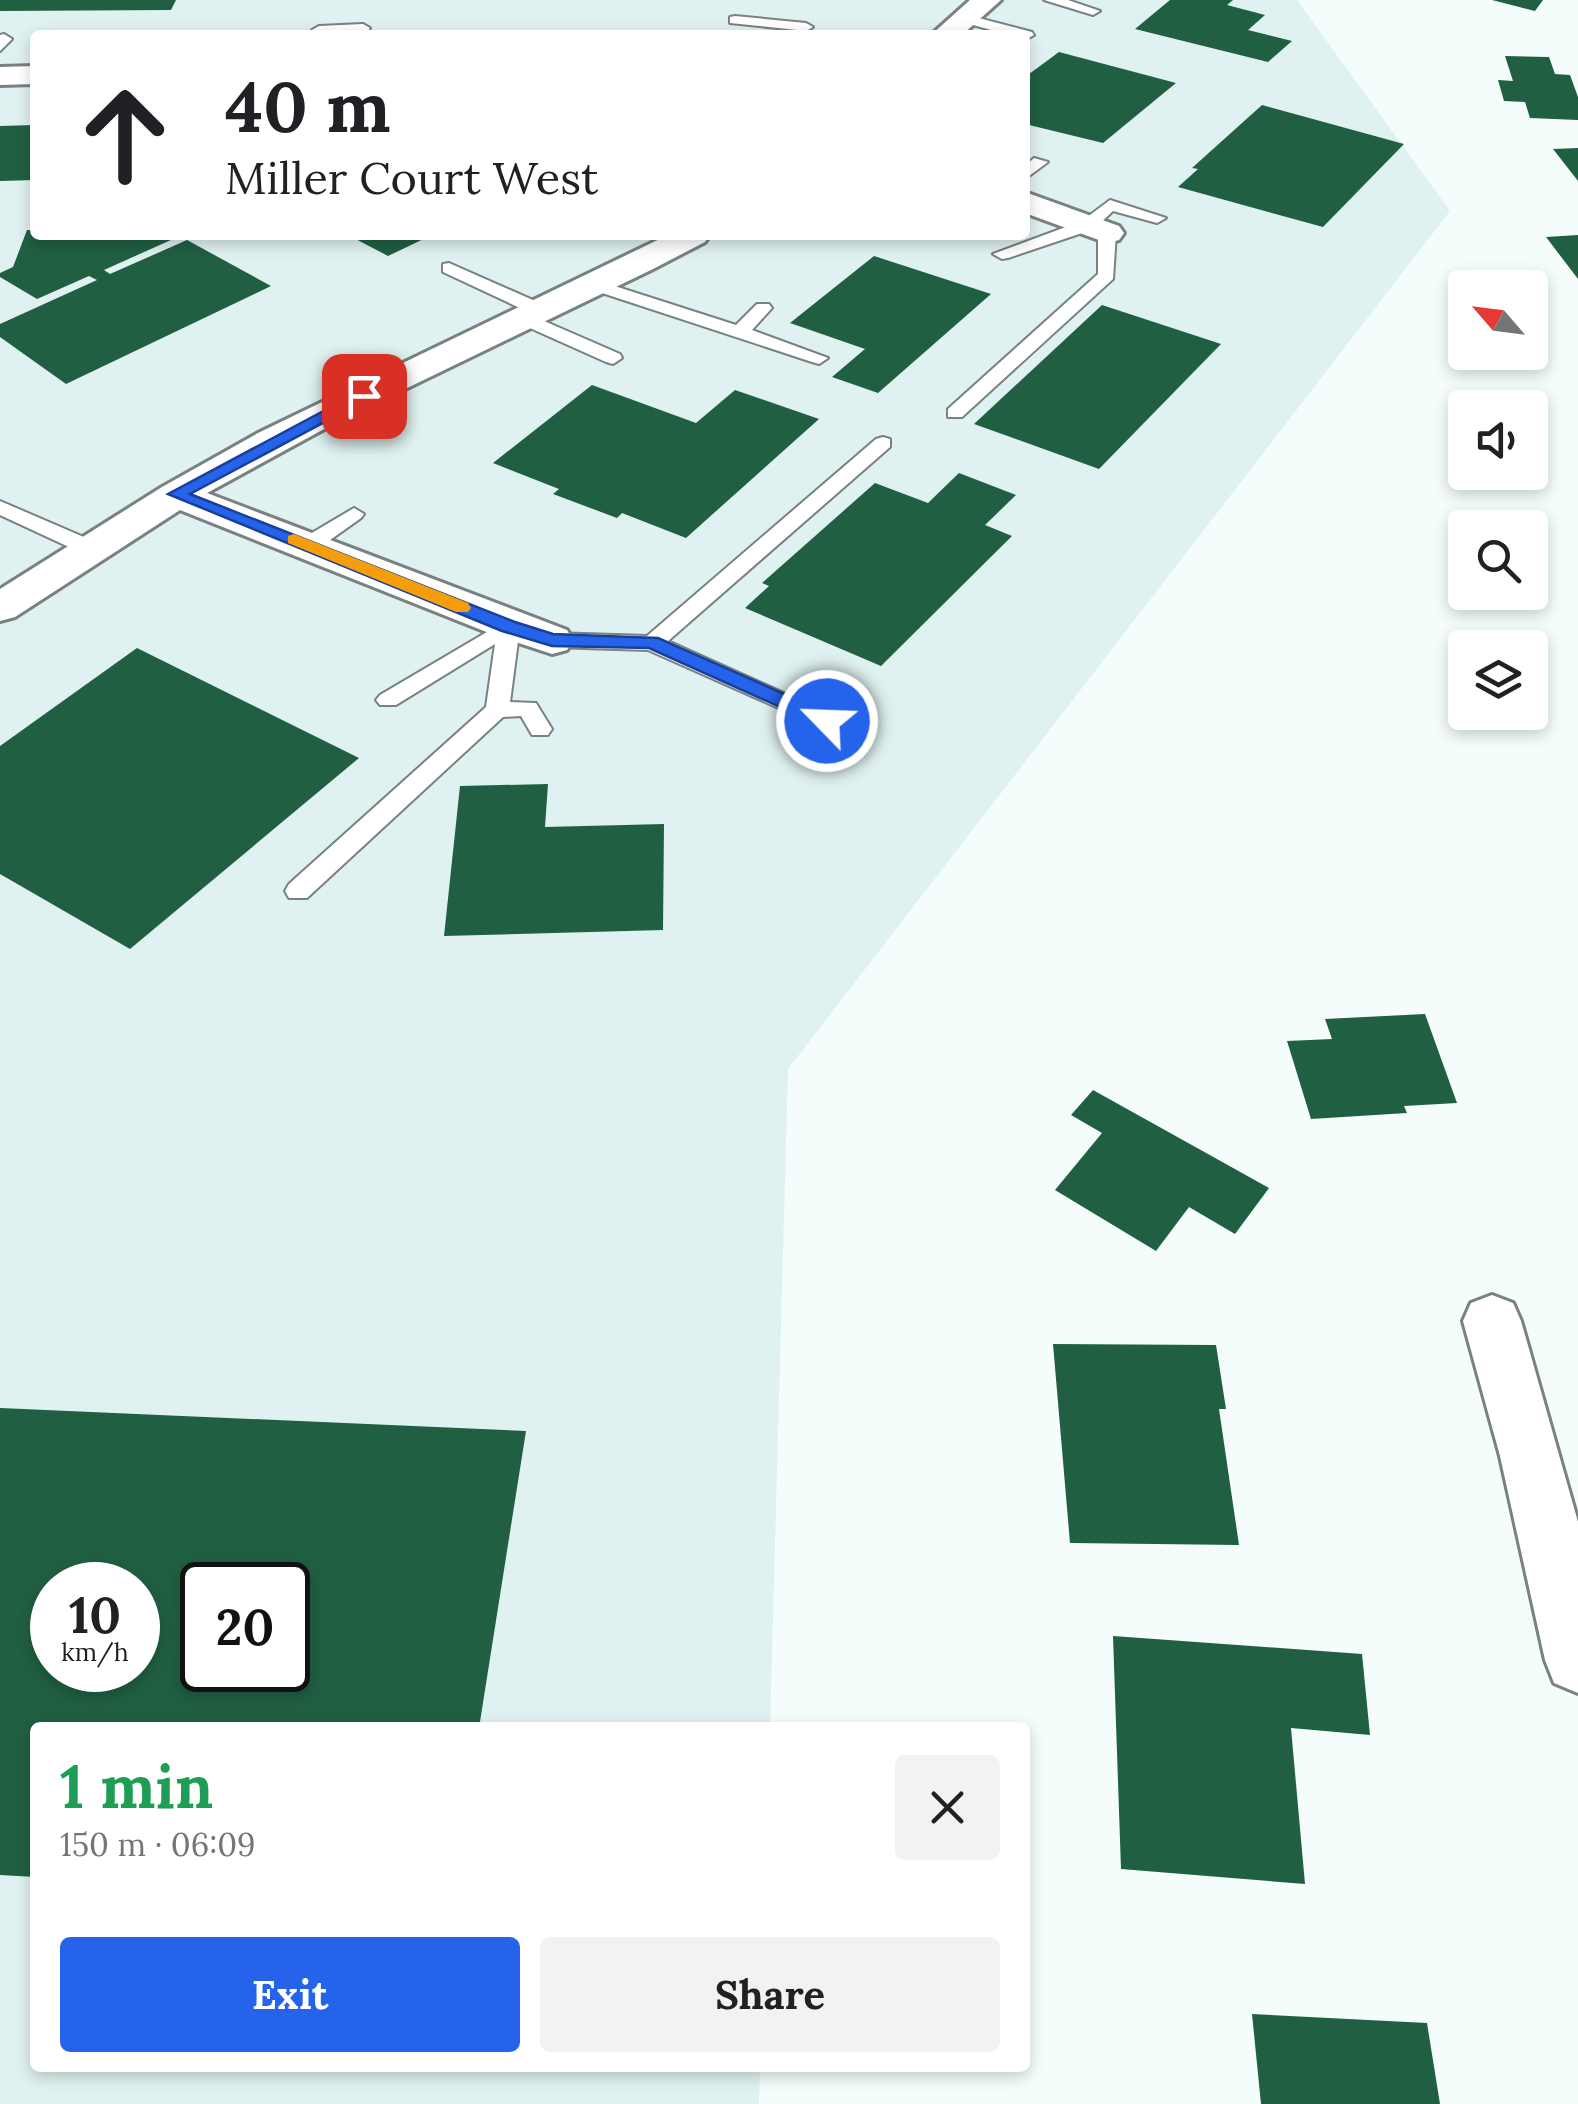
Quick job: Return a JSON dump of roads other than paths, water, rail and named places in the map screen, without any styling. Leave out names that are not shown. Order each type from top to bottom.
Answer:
[{"type":"street","points":[[954,26],[987,0]]},
{"type":"street","points":[[0,76],[30,75]]},
{"type":"street","points":[[1030,204],[1097,229]]},
{"type":"street","points":[[0,608],[176,494],[290,432],[598,286],[685,240]]},
{"type":"street","points":[[176,494],[552,640]]},
{"type":"street","points":[[1492,1322],[1531,1456],[1578,1660]]},
{"type":"lane","points":[[1051,0],[1093,11]]},
{"type":"lane","points":[[735,20],[799,29]]},
{"type":"lane","points":[[954,26],[986,30]]},
{"type":"lane","points":[[319,30],[363,28]]},
{"type":"lane","points":[[1030,170],[1040,162]]},
{"type":"lane","points":[[955,413],[1107,275],[1097,229],[1110,205],[1157,218]]},
{"type":"lane","points":[[1002,254],[1097,229]]},
{"type":"lane","points":[[449,268],[613,358]]},
{"type":"lane","points":[[598,286],[819,358]]},
{"type":"lane","points":[[740,332],[762,308]]},
{"type":"lane","points":[[652,642],[882,443]]},
{"type":"lane","points":[[0,507],[92,549]]},
{"type":"lane","points":[[308,544],[354,514]]},
{"type":"lane","points":[[388,700],[508,626]]},
{"type":"lane","points":[[497,710],[508,626]]},
{"type":"lane","points":[[552,640],[652,642],[827,721]]},
{"type":"lane","points":[[298,891],[497,710],[528,708],[540,729]]}]
